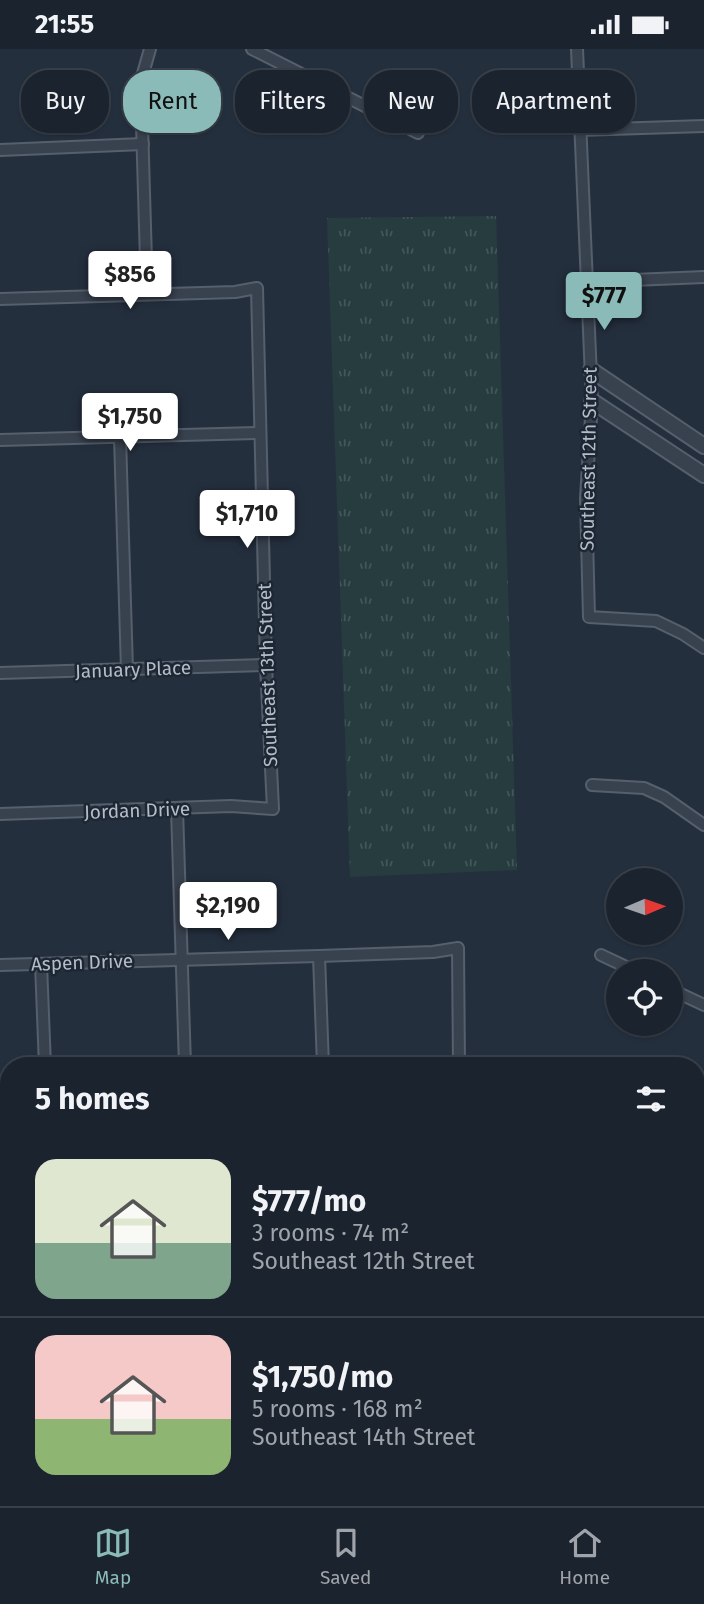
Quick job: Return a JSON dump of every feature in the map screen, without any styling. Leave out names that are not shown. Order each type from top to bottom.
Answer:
[{"type":"street","points":[[0,299],[147,294],[142,77],[150,49]]},
{"type":"street","points":[[252,49],[364,106]]},
{"type":"street","name":"Southeast 12th Street","points":[[577,49],[578,70]]},
{"type":"street","points":[[635,129],[704,126]]},
{"type":"street","name":"Southeast 12th Street","points":[[580,133],[592,401],[586,498],[589,617],[656,621],[704,648]]},
{"type":"street","points":[[0,150],[143,144]]},
{"type":"street","points":[[586,282],[704,277]]},
{"type":"street","name":"Southeast 13th Street","points":[[147,294],[235,292],[257,288],[266,665],[274,809]]},
{"type":"street","points":[[591,370],[704,446]]},
{"type":"street","points":[[592,401],[704,475]]},
{"type":"street","points":[[0,440],[259,433]]},
{"type":"street","points":[[120,437],[127,670]]},
{"type":"street","name":"January Place","points":[[0,673],[266,665]]},
{"type":"street","points":[[592,785],[644,788],[664,797],[704,825]]},
{"type":"street","name":"Jordan Drive","points":[[0,814],[230,806],[274,809]]},
{"type":"street","points":[[177,808],[185,1057]]},
{"type":"street","name":"Aspen Drive","points":[[0,965],[433,952],[458,948],[459,1057]]},
{"type":"street","points":[[601,955],[610,959]]},
{"type":"street","points":[[319,956],[323,1057]]},
{"type":"street","points":[[41,964],[45,1057]]},
{"type":"street","points":[[683,995],[704,1005]]},
{"type":"green space","points":[[496,216],[517,870],[350,877],[327,218]]}]
